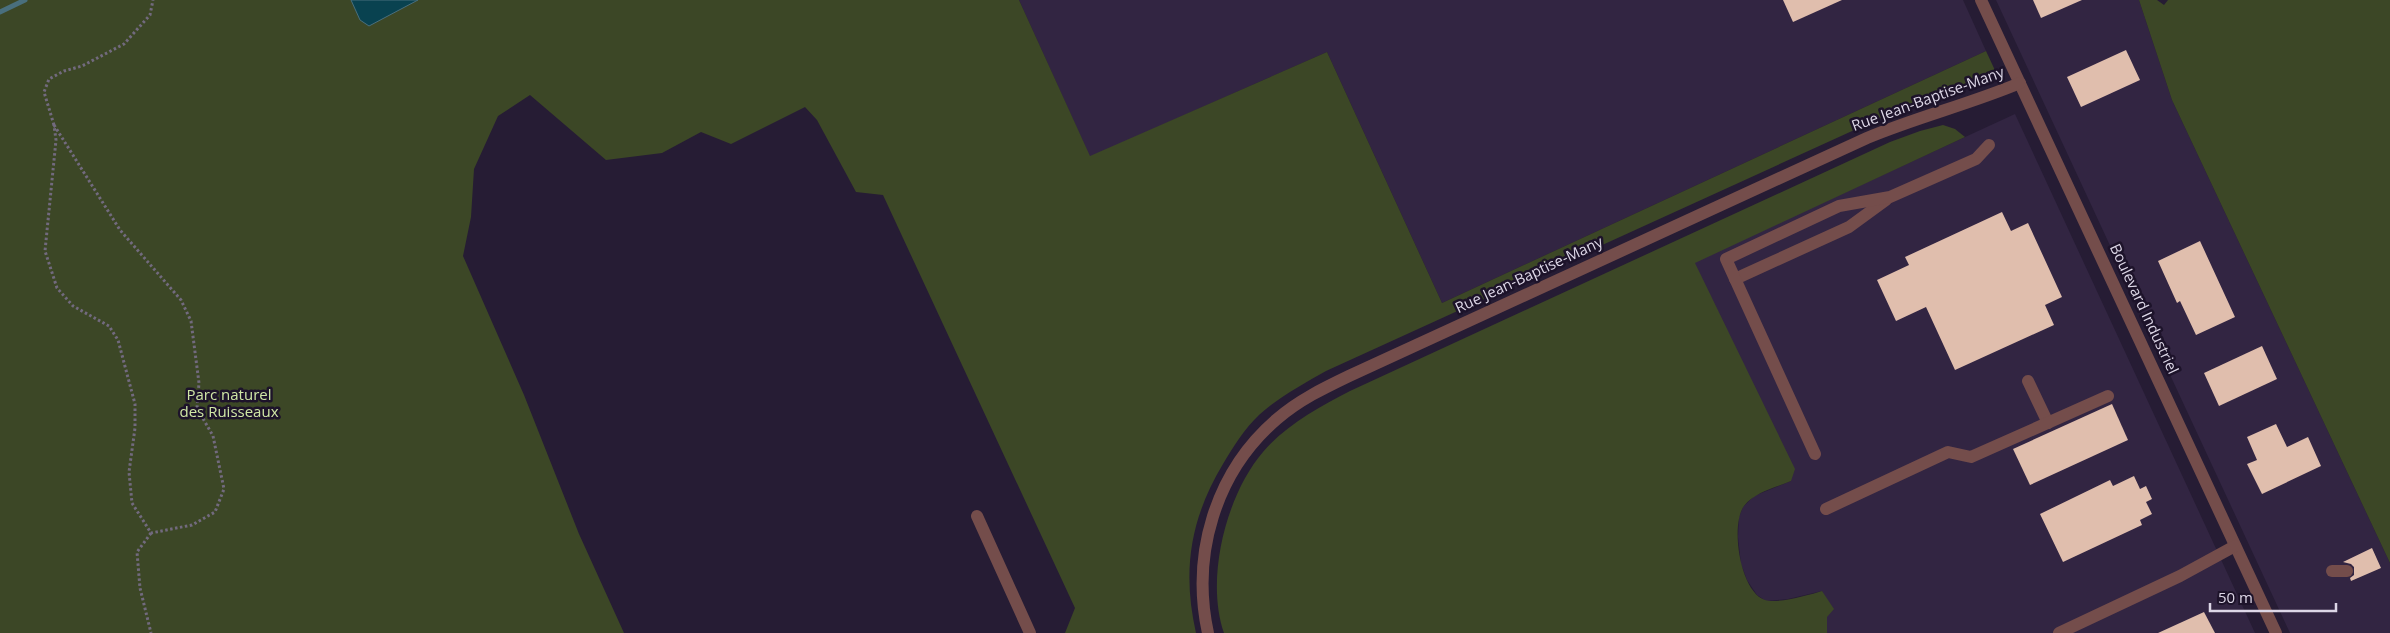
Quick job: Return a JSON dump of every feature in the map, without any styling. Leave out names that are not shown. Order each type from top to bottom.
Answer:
[{"type":"street","name":"Boulevard Industriel","points":[[1982,0],[2276,633]]},
{"type":"street","name":"Rue Jean-Baptise-Many","points":[[1208,633],[1202,595],[1202,576],[1203,557],[1214,509],[1236,466],[1248,449],[1268,427],[1295,405],[1349,376],[1867,138],[1924,115],[1976,101],[2020,83]]},
{"type":"street","points":[[1735,279],[1849,227],[1890,197],[1976,159],[1989,145]]},
{"type":"street","points":[[1815,454],[1726,259],[1839,206],[1890,197]]},
{"type":"street","points":[[2028,381],[2048,423]]},
{"type":"street","points":[[1826,509],[1948,452],[1971,457],[2108,396]]},
{"type":"street","points":[[977,516],[1030,633]]},
{"type":"street","points":[[2058,633],[2180,576],[2235,546]]},
{"type":"street","points":[[2332,571],[2346,571]]},
{"type":"path","points":[[151,533],[132,503],[130,472],[135,428],[135,404],[118,340],[110,326],[73,306],[57,288],[45,251],[56,140],[54,125],[44,92],[50,80],[64,71],[82,66],[124,44],[150,15],[153,0]]},
{"type":"path","points":[[54,125],[120,230],[181,300],[191,321],[199,383],[197,408],[213,436],[224,489],[215,512],[192,525],[151,533],[138,552],[140,588],[151,633]]},
{"type":"shaded area","points":[[1019,0],[1963,0],[1986,51],[1442,303],[1327,52],[1090,157]]},
{"type":"shaded area","points":[[1996,0],[2139,0],[2172,100],[2390,563],[2390,633],[2290,633]]},
{"type":"shaded area","points":[[2015,114],[2255,633],[1827,633],[1827,617],[1822,591],[1788,599],[1766,601],[1757,595],[1747,580],[1741,564],[1738,537],[1739,517],[1743,507],[1754,496],[1791,481],[1694,262]]},
{"type":"green space","name":"Parc naturel des Ruisseaux","points":[[0,0],[1019,0],[1090,156],[1327,52],[1442,303],[1986,51],[1999,79],[1918,101],[1326,371],[1267,408],[1254,420],[1235,444],[1212,485],[1196,525],[1190,567],[1190,588],[1196,633],[1065,633],[1075,608],[883,195],[856,192],[817,120],[805,107],[731,144],[701,132],[662,153],[606,160],[530,95],[498,116],[474,169],[471,217],[463,256],[524,395],[579,534],[624,633],[0,633]]},
{"type":"green space","points":[[2139,0],[2157,0],[2164,5],[2168,0],[2390,0],[2390,563],[2172,100]]},
{"type":"green space","points":[[1943,125],[1955,129],[1965,137],[1695,263],[1795,469],[1791,481],[1759,494],[1744,506],[1740,515],[1738,542],[1744,572],[1749,585],[1756,594],[1765,600],[1785,600],[1822,591],[1834,609],[1827,617],[1827,633],[1224,633],[1219,611],[1217,588],[1218,563],[1222,538],[1229,514],[1250,470],[1272,442],[1292,425],[1350,391],[1890,142]]},
{"type":"water","points":[[351,0],[418,0],[369,26],[360,20]]},
{"type":"building","points":[[1783,0],[1842,0],[1793,22]]},
{"type":"building","points":[[2033,0],[2082,0],[2041,18]]},
{"type":"building","points":[[2126,50],[2140,80],[2081,107],[2067,77]]},
{"type":"building","points":[[2002,212],[2011,231],[2028,223],[2062,297],[2045,305],[2054,325],[1955,370],[1926,307],[1896,321],[1877,280],[1909,265],[1905,257]]},
{"type":"building","points":[[2200,241],[2235,317],[2196,335],[2180,301],[2177,303],[2158,261]]},
{"type":"building","points":[[2262,346],[2277,379],[2219,406],[2204,373]]},
{"type":"building","points":[[2112,404],[2128,440],[2030,485],[2013,449]]},
{"type":"building","points":[[2276,424],[2287,447],[2308,437],[2321,466],[2262,494],[2247,464],[2257,460],[2247,437]]},
{"type":"building","points":[[2134,476],[2140,489],[2146,486],[2152,499],[2146,502],[2152,514],[2140,520],[2142,525],[2063,562],[2040,514],[2110,480],[2113,486]]},
{"type":"building","points":[[2372,548],[2381,568],[2351,581],[2350,578],[2354,575],[2354,567],[2343,562]]},
{"type":"building","points":[[2204,612],[2215,633],[2158,633]]},
{"type":"waterway","points":[[0,12],[25,0]]}]
